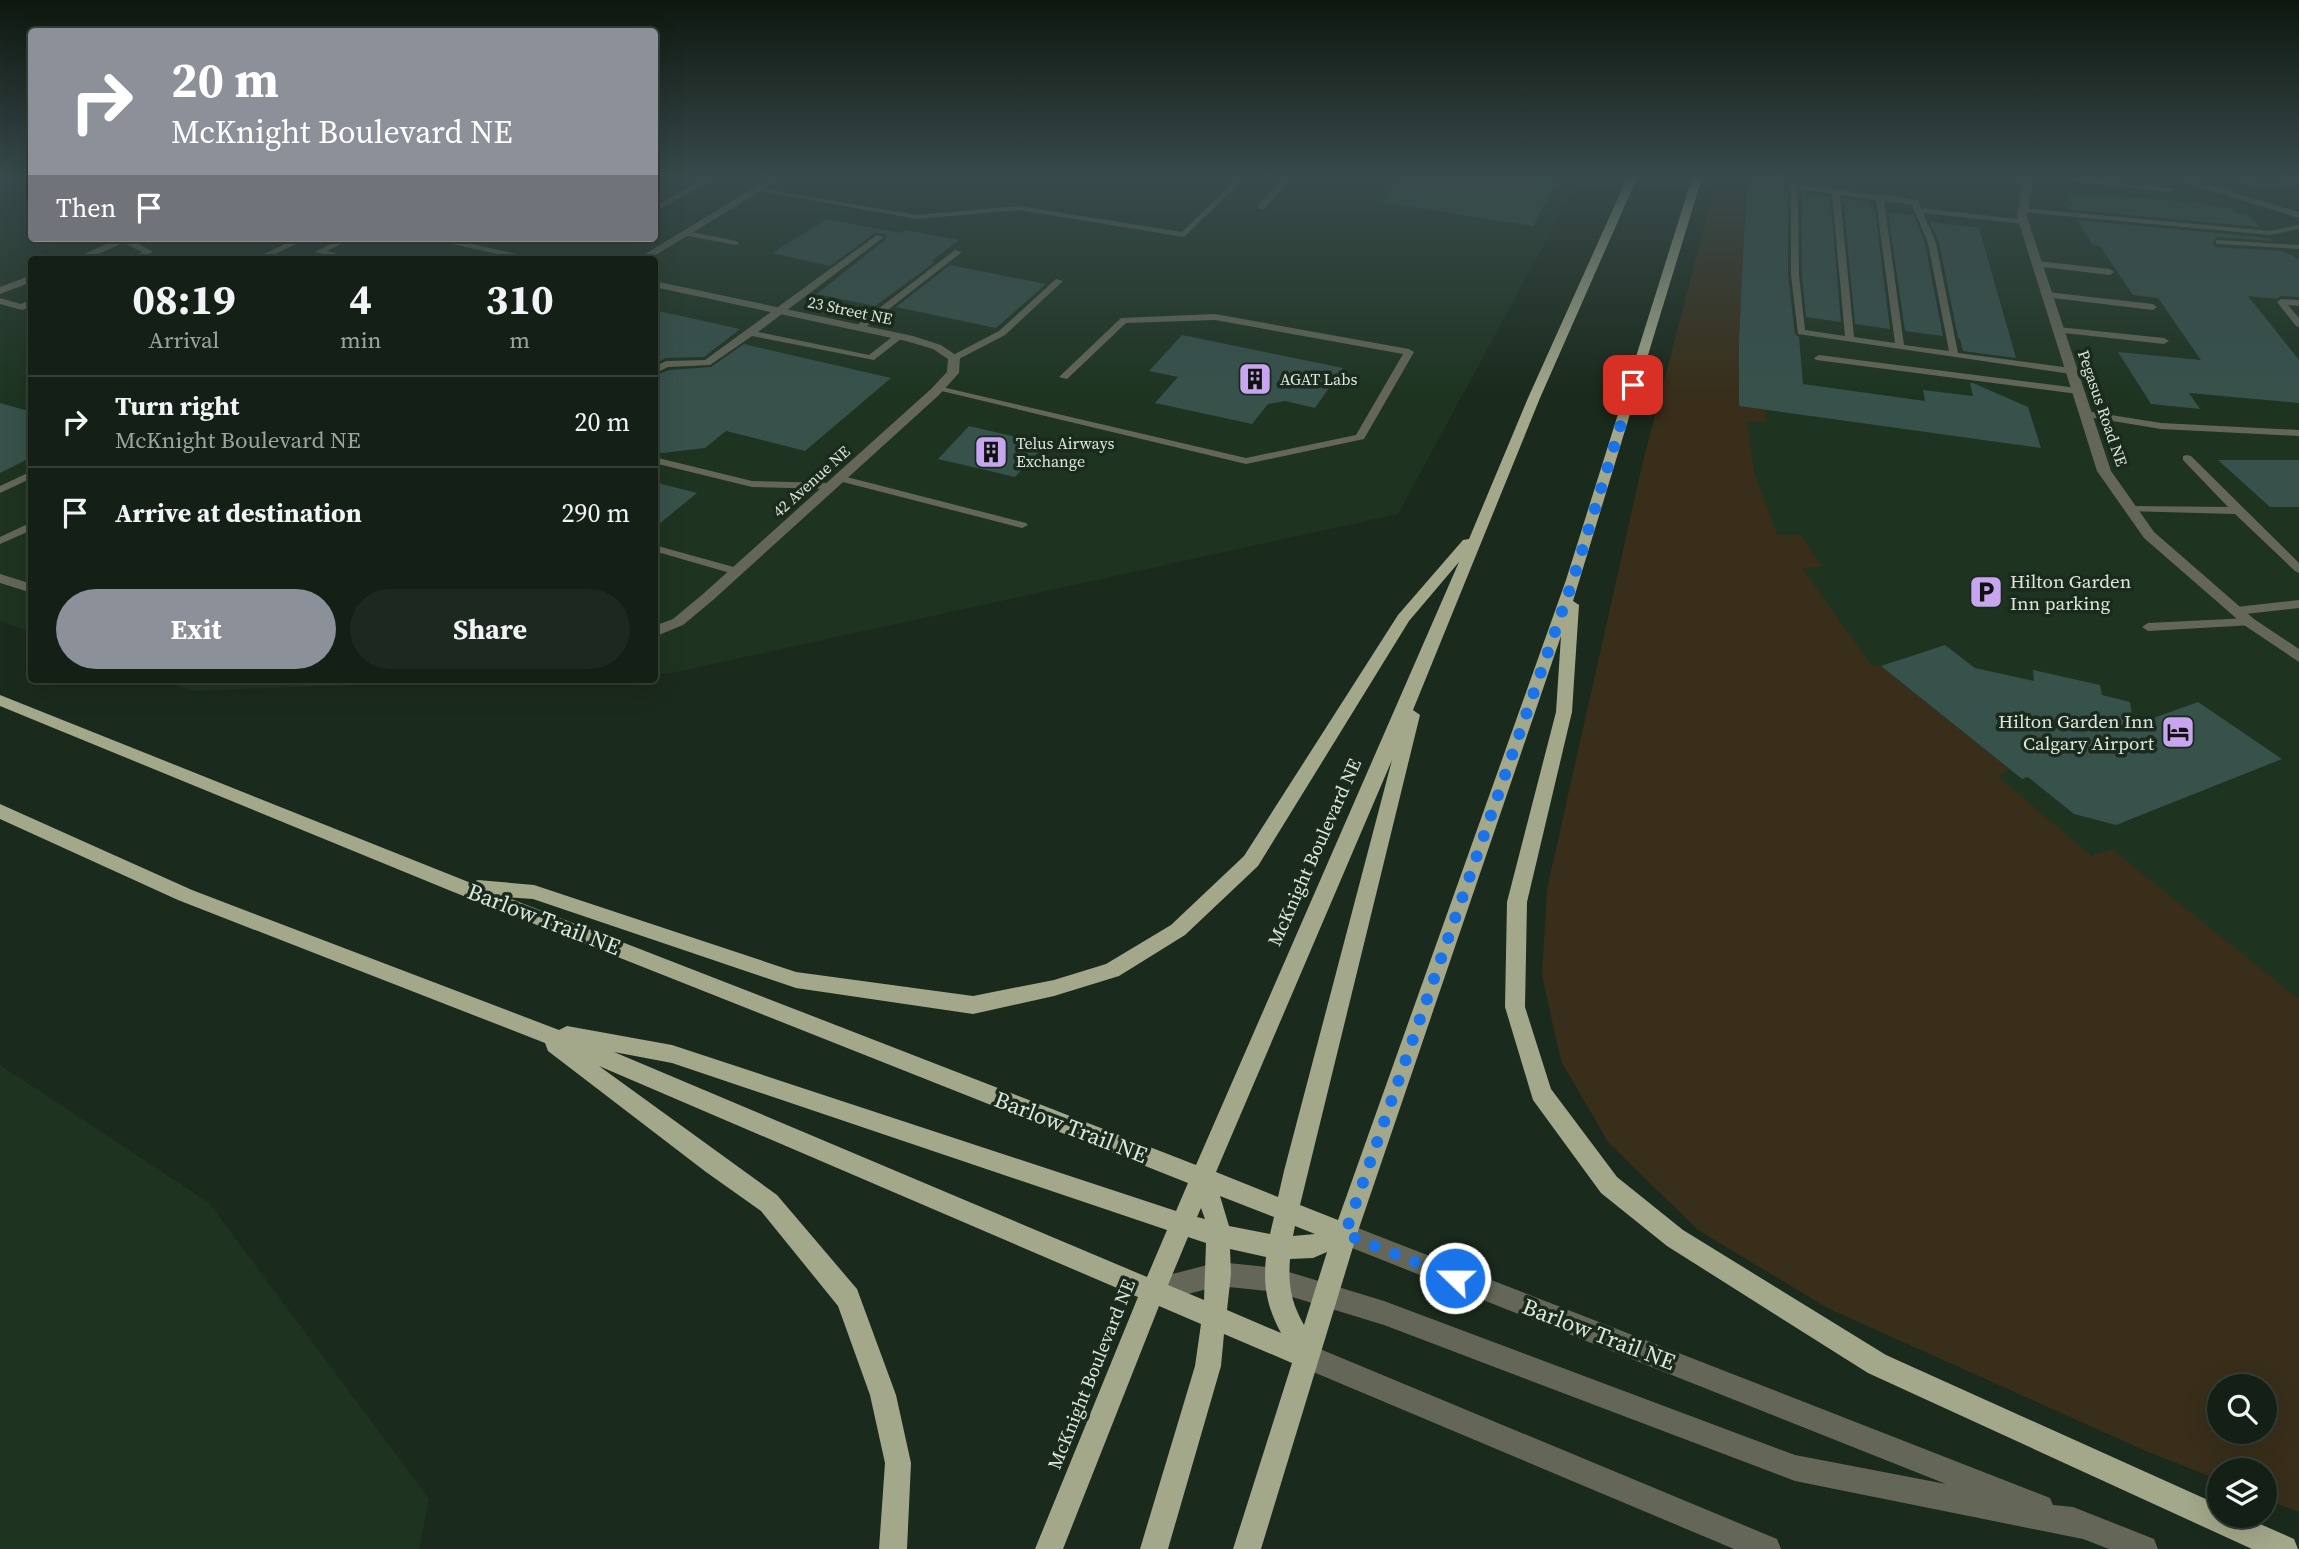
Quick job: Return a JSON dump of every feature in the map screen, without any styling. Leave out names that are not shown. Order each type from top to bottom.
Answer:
[{"type":"main road","name":"McKnight Boulevard NE","points":[[1049,1549],[1153,1291],[1600,250]]},
{"type":"main road","points":[[1247,1549],[1345,1234],[1573,580],[1675,250]]},
{"type":"main road","points":[[458,886],[534,892],[796,980],[973,1005],[1054,988],[1112,970],[1178,930],[1251,862],[1403,618],[1477,532]]},
{"type":"main road","points":[[1573,580],[1564,712],[1517,902],[1515,1007],[1541,1093],[1609,1185],[1675,1238],[1877,1364],[2284,1549]]},
{"type":"main road","points":[[1308,1357],[1280,1306],[1276,1280],[1279,1248],[1426,661]]},
{"type":"main road","name":"Barlow Trail NE","points":[[0,700],[458,886],[1345,1234]]},
{"type":"main road","points":[[0,811],[185,895],[533,1028],[1308,1357]]},
{"type":"main road","points":[[533,1028],[672,1054],[1218,1235],[1279,1248],[1313,1246],[1345,1234]]},
{"type":"main road","points":[[533,1028],[714,1166],[769,1203],[848,1298],[883,1395],[898,1463],[893,1549]]},
{"type":"main road","points":[[1154,1549],[1208,1366],[1219,1274],[1218,1235],[1216,1216],[1201,1178]]},
{"type":"street","points":[[489,250],[518,256]]},
{"type":"street","name":"Pegasus Road NE","points":[[2033,250],[2104,471],[2149,536],[2249,622],[2299,657]]},
{"type":"street","points":[[0,292],[28,280]]},
{"type":"street","name":"23 Street NE","points":[[658,285],[899,336],[937,347],[954,358]]},
{"type":"street","name":"42 Avenue NE","points":[[658,630],[678,622],[737,572],[938,389],[953,373],[954,358]]},
{"type":"street","points":[[0,578],[28,588]]},
{"type":"street","name":"Barlow Trail NE","points":[[1345,1234],[2144,1549]]},
{"type":"street","points":[[1153,1291],[1219,1274],[1276,1280],[1384,1313],[1795,1468],[2082,1525]]},
{"type":"street","points":[[1308,1357],[1767,1549]]},
{"type":"lane","points":[[323,250],[319,252],[339,256]]},
{"type":"lane","points":[[658,369],[666,364],[707,363],[862,250]]},
{"type":"lane","points":[[1795,250],[1801,332],[2071,371]]},
{"type":"lane","points":[[1842,250],[1850,339]]},
{"type":"lane","points":[[1886,250],[1900,347]]},
{"type":"lane","points":[[1933,250],[1954,355]]},
{"type":"lane","points":[[859,328],[958,252]]},
{"type":"lane","points":[[496,256],[502,253]]},
{"type":"lane","points":[[2037,264],[2110,272]]},
{"type":"lane","points":[[954,358],[1002,333],[1059,281]]},
{"type":"lane","points":[[2047,295],[2153,307]]},
{"type":"lane","points":[[0,301],[27,308]]},
{"type":"lane","points":[[2299,303],[2281,302],[2299,324]]},
{"type":"lane","points":[[938,389],[1246,461],[1360,437],[1409,352],[1215,317],[1124,320],[1064,377]]},
{"type":"lane","points":[[2058,330],[2164,341]]},
{"type":"lane","points":[[750,333],[871,358],[899,336]]},
{"type":"lane","points":[[1819,358],[2078,391]]},
{"type":"lane","points":[[2085,414],[2161,426],[2299,433]]},
{"type":"lane","points":[[2188,458],[2238,511],[2299,569]]},
{"type":"lane","points":[[658,461],[752,484],[835,482],[1022,525]]},
{"type":"lane","points":[[0,490],[28,476]]},
{"type":"lane","points":[[2130,509],[2238,511]]},
{"type":"lane","points":[[0,541],[28,527]]},
{"type":"lane","points":[[658,548],[737,572]]},
{"type":"lane","points":[[2236,611],[2299,604]]},
{"type":"lane","points":[[2148,627],[2249,622]]},
{"type":"shaded area","points":[[0,250],[1541,250],[1398,514],[672,673],[658,674],[658,256],[28,256],[28,632],[0,621]]},
{"type":"shaded area","points":[[1698,250],[1744,250],[1740,328],[1799,337],[1800,344],[1739,349],[1739,406],[1766,410],[1767,422],[1747,421],[1754,472],[1777,534],[1800,535],[1823,567],[1802,568],[1872,666],[1881,666],[2010,770],[1998,776],[2092,856],[2112,849],[2299,999],[2299,1512],[2277,1504],[2277,1458],[2207,1458],[2207,1475],[2146,1451],[1827,1308],[1698,1230],[1608,1142],[1561,1061],[1542,976],[1547,889],[1643,461]]},
{"type":"shaded area","points":[[1737,250],[2299,250],[2299,1038],[1838,657],[1750,529],[1725,405]]},
{"type":"shaded area","points":[[170,683],[403,683],[192,691]]},
{"type":"shaded area","points":[[0,1065],[209,1203],[429,1499],[419,1549],[0,1549]]},
{"type":"building","points":[[776,250],[851,250],[830,266],[772,253]]},
{"type":"building","points":[[872,250],[946,250],[932,261],[935,262],[875,306],[817,294]]},
{"type":"building","points":[[1743,250],[1788,250],[1788,275],[1795,334],[1799,337],[1803,384],[1925,401],[1923,390],[1973,396],[1970,383],[1973,383],[2028,407],[2041,448],[1739,406]]},
{"type":"building","points":[[1802,250],[1835,250],[1841,322],[1806,317]]},
{"type":"building","points":[[1848,250],[1880,250],[1890,329],[1855,324]]},
{"type":"building","points":[[1893,250],[1926,250],[1943,336],[1905,331]]},
{"type":"building","points":[[1941,250],[1985,250],[2016,358],[1963,351]]},
{"type":"building","points":[[2103,250],[2270,250],[2282,251],[2299,259],[2299,297],[2281,296],[2277,299],[2248,296],[2299,360],[2299,403],[2189,393],[2200,409],[2151,404],[2118,352],[2201,360],[2158,298],[2133,295]]},
{"type":"building","points":[[950,265],[1046,284],[996,328],[896,307]]},
{"type":"building","points":[[658,311],[740,329],[704,357],[666,358],[658,362]]},
{"type":"building","name":"AGAT Labs","points":[[1182,335],[1343,368],[1315,408],[1285,401],[1268,404],[1252,424],[1155,403],[1178,377],[1149,371]]},
{"type":"building","points":[[744,344],[891,378],[805,451],[726,431],[705,448],[658,454],[658,374],[669,370],[711,367]]},
{"type":"building","points":[[0,403],[28,411],[28,459],[0,473]]},
{"type":"building","name":"Telus Airways Exchange","points":[[969,426],[1046,444],[1015,477],[938,459]]},
{"type":"building","points":[[2218,460],[2299,460],[2299,507],[2270,507]]},
{"type":"building","points":[[658,483],[697,493],[658,525]]},
{"type":"building","name":"Hilton Garden Inn Calgary Airport","points":[[1945,645],[1975,668],[2034,681],[2033,670],[2100,685],[2102,695],[2130,702],[2134,725],[2198,702],[2282,759],[2116,825],[2074,814],[2028,777],[2022,779],[1881,666]]},
{"type":"place","name":"AGAT Labs","points":[[1255,379]]},
{"type":"place","name":"Telus Airways Exchange","points":[[991,452]]},
{"type":"place","name":"Hilton Garden Inn parking","points":[[1986,592]]},
{"type":"place","name":"Hilton Garden Inn Calgary Airport","points":[[2178,732]]},
{"type":"route","points":[[1455,1278],[1345,1234],[1573,580],[1633,385]]}]
